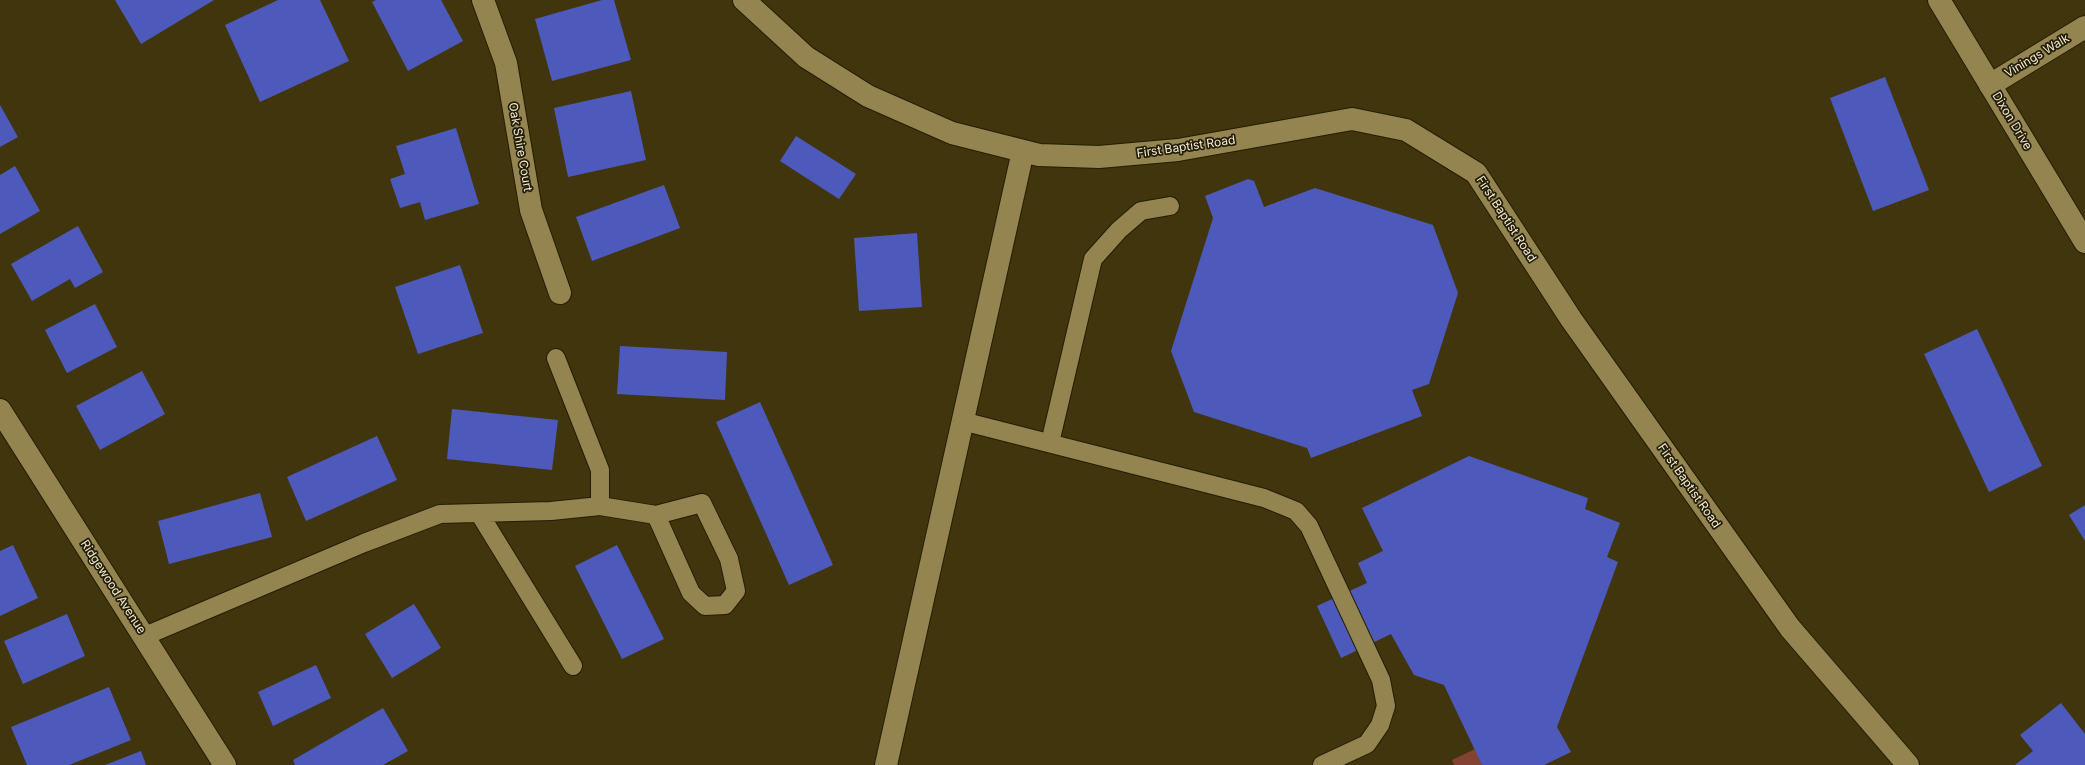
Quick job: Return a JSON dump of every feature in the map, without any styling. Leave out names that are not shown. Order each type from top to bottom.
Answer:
[{"type":"street","name":"Oak Shire Court","points":[[483,0],[506,63],[531,210],[560,293]]},
{"type":"street","name":"First Baptist Road","points":[[744,0],[806,56],[868,96],[952,133],[1039,155],[1099,157],[1178,150],[1352,119],[1406,130],[1476,173],[1571,319],[1790,628],[1908,765]]},
{"type":"street","name":"Dixon Drive","points":[[1939,0],[2085,242]]},
{"type":"street","name":"Vinings Walk","points":[[1990,85],[2085,27]]},
{"type":"street","points":[[886,765],[1023,151]]},
{"type":"street","name":"Ridgewood Avenue","points":[[0,410],[225,765]]},
{"type":"lane","points":[[1050,443],[1093,259],[1118,230],[1141,211],[1170,206]]},
{"type":"lane","points":[[556,358],[600,470],[600,506]]},
{"type":"lane","points":[[962,421],[1264,498],[1296,511],[1309,526],[1381,680],[1386,706],[1380,725],[1367,744],[1322,765]]},
{"type":"lane","points":[[144,636],[364,543],[440,514],[551,511],[600,506],[656,515],[702,503],[729,559],[736,591],[725,605],[705,606],[691,594],[656,515]]},
{"type":"lane","points":[[479,513],[574,666]]},
{"type":"shaded area","points":[[1475,749],[1482,765],[1454,765],[1452,760]]},
{"type":"building","points":[[115,0],[214,0],[141,44]]},
{"type":"building","points":[[278,0],[320,0],[349,61],[260,102],[225,25]]},
{"type":"building","points":[[376,0],[441,0],[463,41],[408,71],[372,2]]},
{"type":"building","points":[[602,0],[614,0],[631,60],[552,81],[535,19]]},
{"type":"building","points":[[1885,77],[1929,190],[1873,211],[1830,98]]},
{"type":"building","points":[[631,91],[646,160],[568,177],[554,108]]},
{"type":"building","points":[[0,105],[18,137],[0,147]]},
{"type":"building","points":[[456,128],[479,204],[425,220],[420,202],[400,208],[390,179],[405,174],[396,146]]},
{"type":"building","points":[[796,136],[856,174],[839,199],[780,161]]},
{"type":"building","points":[[15,166],[40,211],[0,234],[0,175]]},
{"type":"building","points":[[1248,179],[1254,181],[1264,207],[1315,188],[1433,225],[1458,293],[1429,384],[1412,390],[1422,416],[1311,458],[1307,448],[1194,412],[1171,351],[1213,218],[1205,196]]},
{"type":"building","points":[[664,185],[680,228],[592,261],[576,217]]},
{"type":"building","points":[[78,226],[103,272],[75,288],[70,279],[32,301],[11,264]]},
{"type":"building","points":[[917,233],[922,307],[859,311],[854,238]]},
{"type":"building","points":[[460,265],[483,333],[418,354],[395,287]]},
{"type":"building","points":[[95,304],[117,347],[67,373],[45,330]]},
{"type":"building","points":[[1977,329],[2042,466],[1989,492],[1924,354]]},
{"type":"building","points":[[620,346],[727,352],[725,400],[617,394]]},
{"type":"building","points":[[142,371],[165,414],[100,450],[76,406]]},
{"type":"building","points":[[760,402],[833,565],[789,585],[716,422]]},
{"type":"building","points":[[452,409],[558,420],[552,470],[447,459]]},
{"type":"building","points":[[377,436],[397,480],[306,521],[287,477]]},
{"type":"building","points":[[1469,456],[1588,498],[1585,509],[1620,523],[1607,557],[1618,562],[1557,727],[1571,752],[1544,765],[1482,765],[1444,685],[1414,675],[1391,634],[1341,658],[1317,606],[1367,583],[1358,563],[1383,551],[1362,508]]},
{"type":"building","points":[[260,493],[272,537],[169,564],[158,521]]},
{"type":"building","points":[[2085,505],[2085,541],[2069,515]]},
{"type":"building","points":[[13,545],[38,598],[0,616],[0,551]]},
{"type":"building","points":[[617,545],[664,639],[622,659],[575,566]]},
{"type":"building","points":[[414,604],[441,648],[392,678],[365,634]]},
{"type":"building","points":[[67,614],[85,656],[23,684],[4,641]]},
{"type":"building","points":[[316,665],[331,698],[273,726],[258,692]]},
{"type":"building","points":[[109,687],[131,740],[69,765],[27,765],[11,727]]},
{"type":"building","points":[[2061,703],[2085,734],[2085,765],[2015,765],[2033,751],[2020,735]]},
{"type":"building","points":[[383,708],[408,751],[383,765],[295,765],[293,760]]},
{"type":"building","points":[[141,751],[146,765],[105,765]]}]
